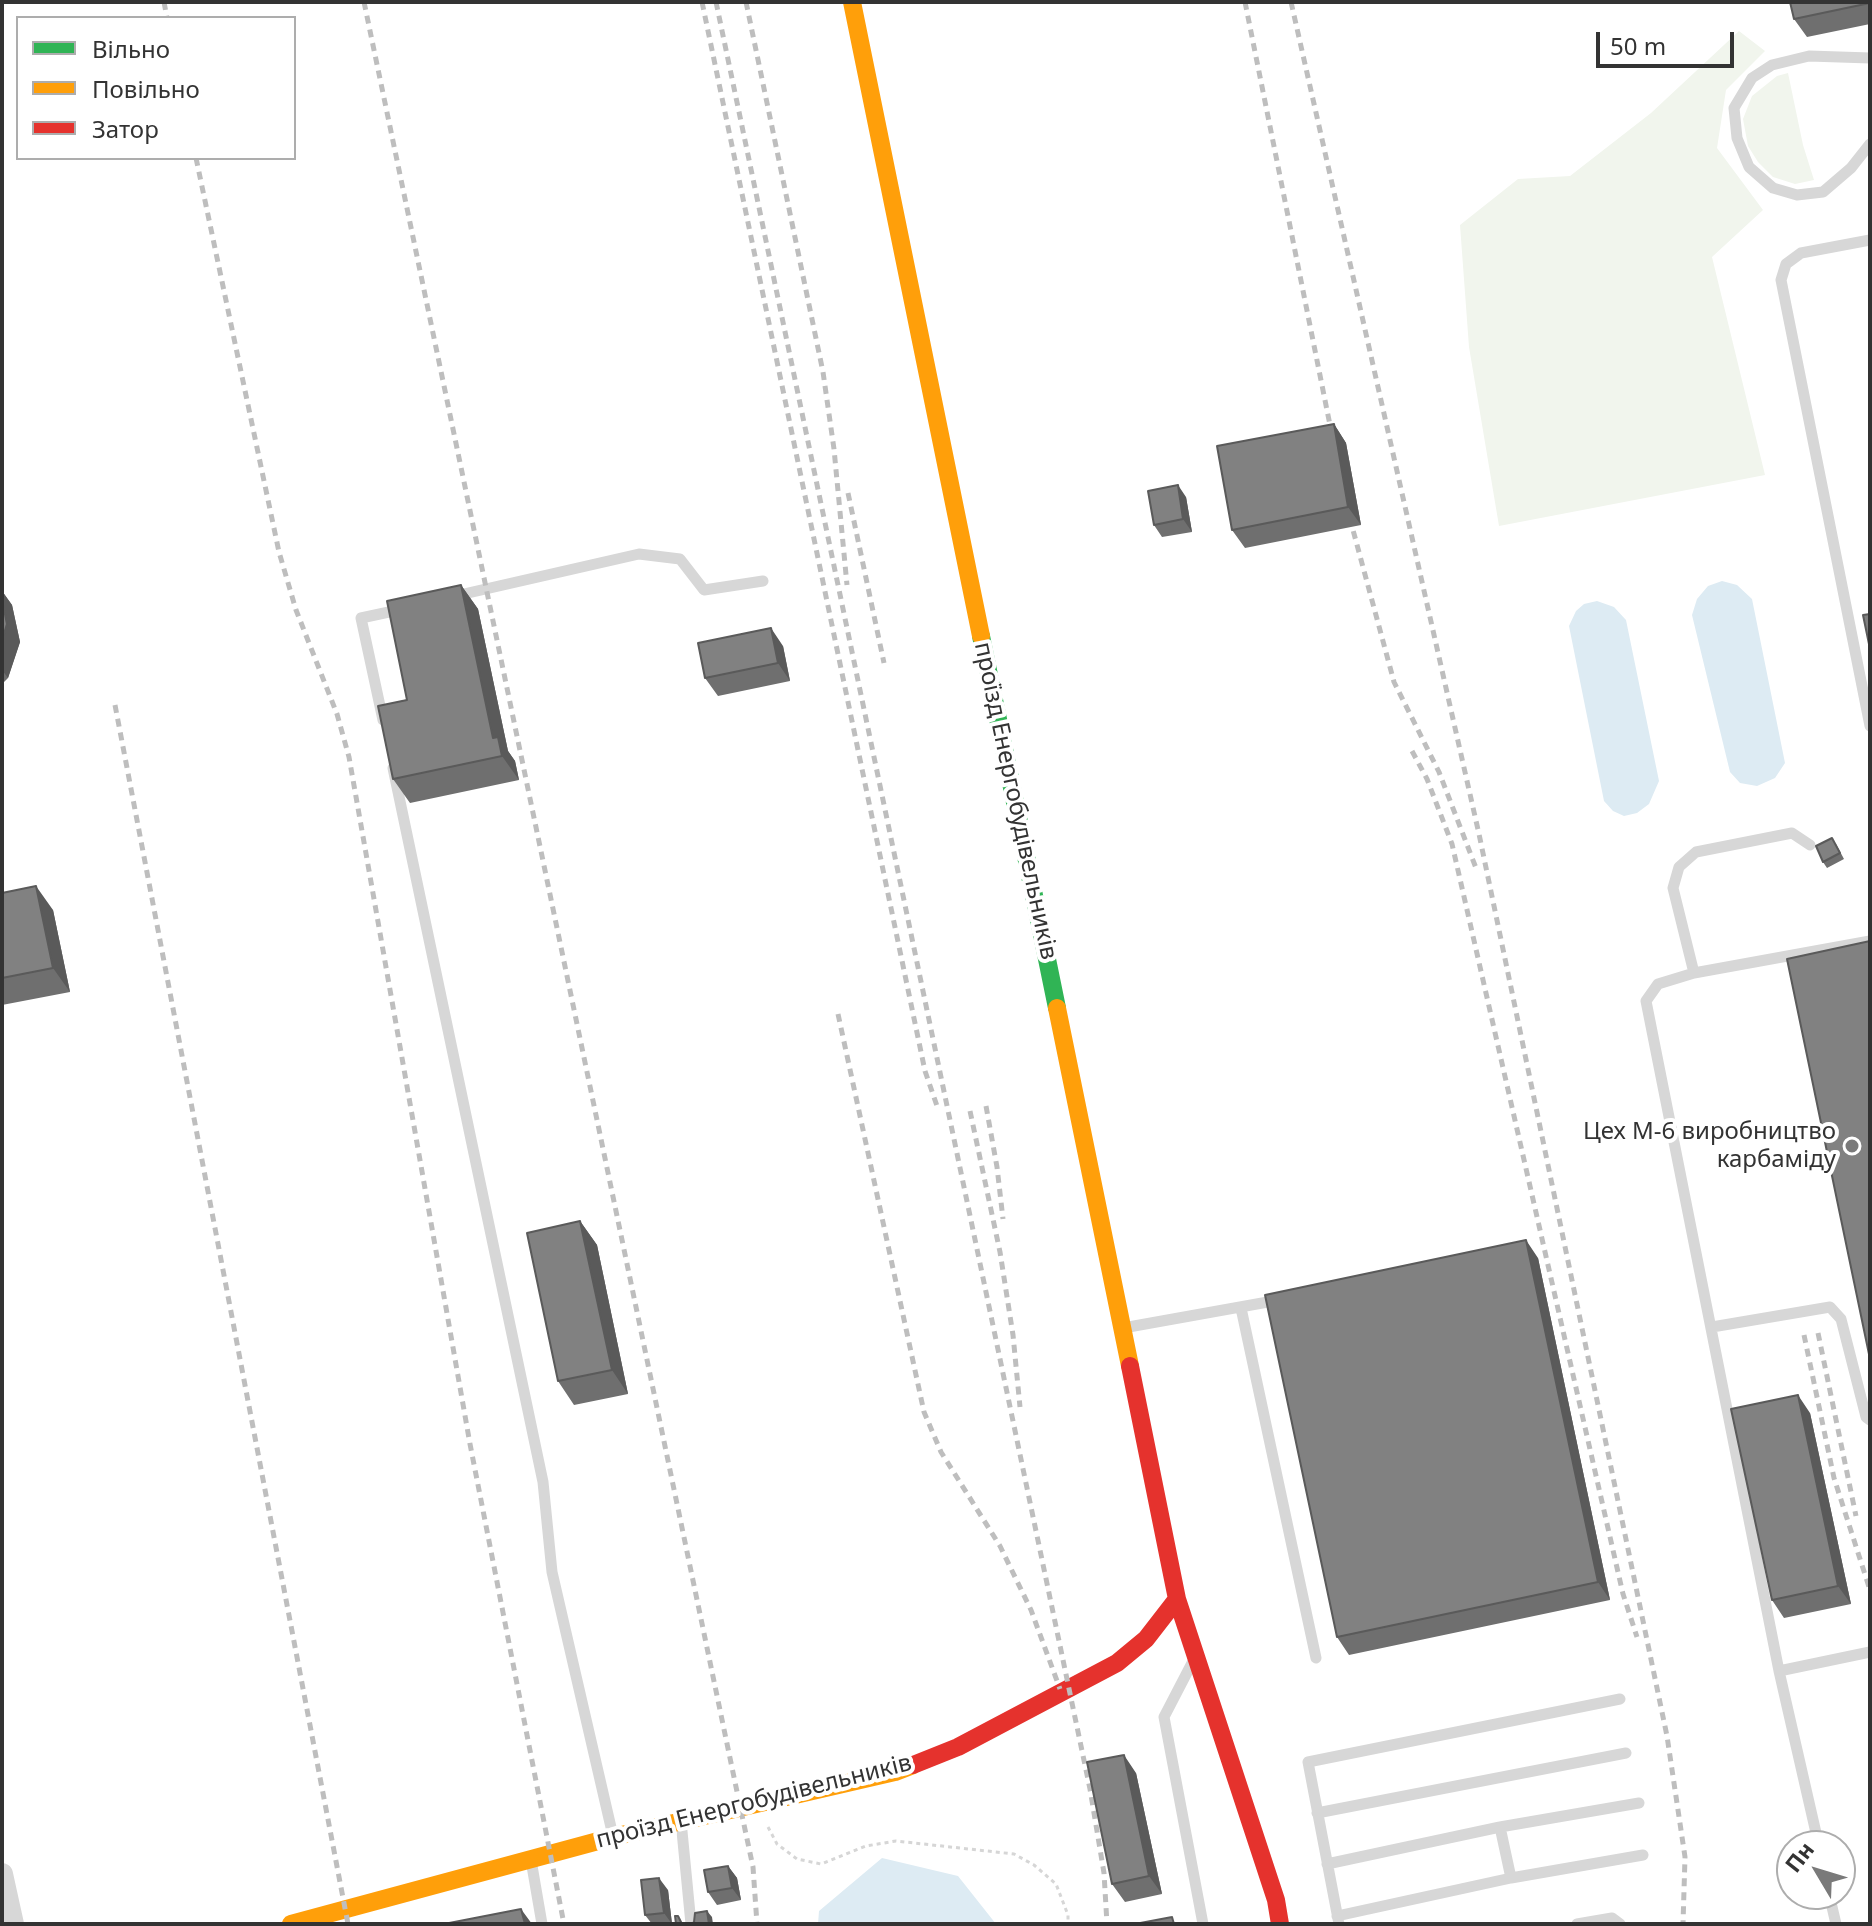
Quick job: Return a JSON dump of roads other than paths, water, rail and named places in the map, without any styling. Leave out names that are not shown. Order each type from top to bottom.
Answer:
[{"type":"street","name":"проїзд Енергобудівельників","points":[[852,2],[1177,1599],[1276,1900],[1280,1924]]},
{"type":"street","name":"проїзд Енергобудівельників","points":[[291,1924],[613,1837],[895,1772],[958,1747],[1117,1663],[1146,1639],[1177,1599]]},
{"type":"street","points":[[2,1874],[13,1924]]},
{"type":"lane","points":[[1870,58],[1809,56],[1772,65],[1752,78],[1734,108],[1737,138],[1749,167],[1773,188],[1797,195],[1823,192],[1851,168],[1870,144]]},
{"type":"lane","points":[[1870,240],[1801,253],[1786,264],[1781,280],[1870,726]]},
{"type":"lane","points":[[444,599],[639,554],[680,559],[704,590],[763,581]]},
{"type":"lane","points":[[384,726],[361,618],[417,605]]},
{"type":"lane","points":[[390,757],[543,1482],[552,1572],[613,1837]]},
{"type":"lane","points":[[1694,973],[1673,888],[1679,867],[1696,852],[1792,833],[1810,845]]},
{"type":"lane","points":[[1815,1830],[1779,1671],[1646,1001],[1658,984],[1694,973],[1870,941]]},
{"type":"lane","points":[[1123,1329],[1287,1298]]},
{"type":"lane","points":[[1712,1327],[1830,1307],[1841,1319],[1866,1417],[1870,1420]]},
{"type":"lane","points":[[1241,1308],[1316,1658]]},
{"type":"lane","points":[[1779,1671],[1870,1652]]},
{"type":"lane","points":[[1195,1659],[1164,1717],[1203,1924]]},
{"type":"lane","points":[[1620,1699],[1308,1762],[1338,1920],[1511,1878],[1643,1855]]},
{"type":"lane","points":[[1317,1813],[1626,1753]]},
{"type":"lane","points":[[1327,1864],[1500,1827],[1639,1803]]},
{"type":"lane","points":[[681,1820],[691,1924]]},
{"type":"lane","points":[[1500,1827],[1511,1878]]},
{"type":"lane","points":[[530,1859],[542,1924]]},
{"type":"lane","points":[[1577,1924],[1612,1918],[1620,1924]]},
{"type":"railway","points":[[164,2],[167,16]]},
{"type":"railway","points":[[364,2],[753,1867],[757,1924]]},
{"type":"railway","points":[[702,2],[925,1071],[937,1106]]},
{"type":"railway","points":[[716,2],[1090,1789],[1104,1873],[1107,1924]]},
{"type":"railway","points":[[746,2],[823,372],[847,585]]},
{"type":"railway","points":[[1245,2],[1334,445]]},
{"type":"railway","points":[[1291,2],[1479,834],[1667,1736],[1685,1857],[1683,1924]]},
{"type":"railway","points":[[196,160],[279,552],[296,610],[337,714],[349,757],[470,1444],[564,1924]]},
{"type":"railway","points":[[848,493],[884,663]]},
{"type":"railway","points":[[1346,504],[1394,682],[1439,772],[1476,868]]},
{"type":"railway","points":[[115,705],[348,1924]]},
{"type":"railway","points":[[1412,751],[1427,779],[1452,844],[1623,1594],[1637,1637]]},
{"type":"railway","points":[[838,1014],[924,1412],[941,1452],[1000,1546],[1031,1610],[1060,1689]]},
{"type":"railway","points":[[986,1106],[1003,1219]]},
{"type":"railway","points":[[970,1111],[1000,1252],[1020,1407]]},
{"type":"railway","points":[[1818,1333],[1856,1516]]},
{"type":"railway","points":[[1804,1335],[1834,1478],[1870,1590]]},
{"type":"place","name":"Цех М-6 виробництво карбаміду","points":[[1852,1146]]}]
